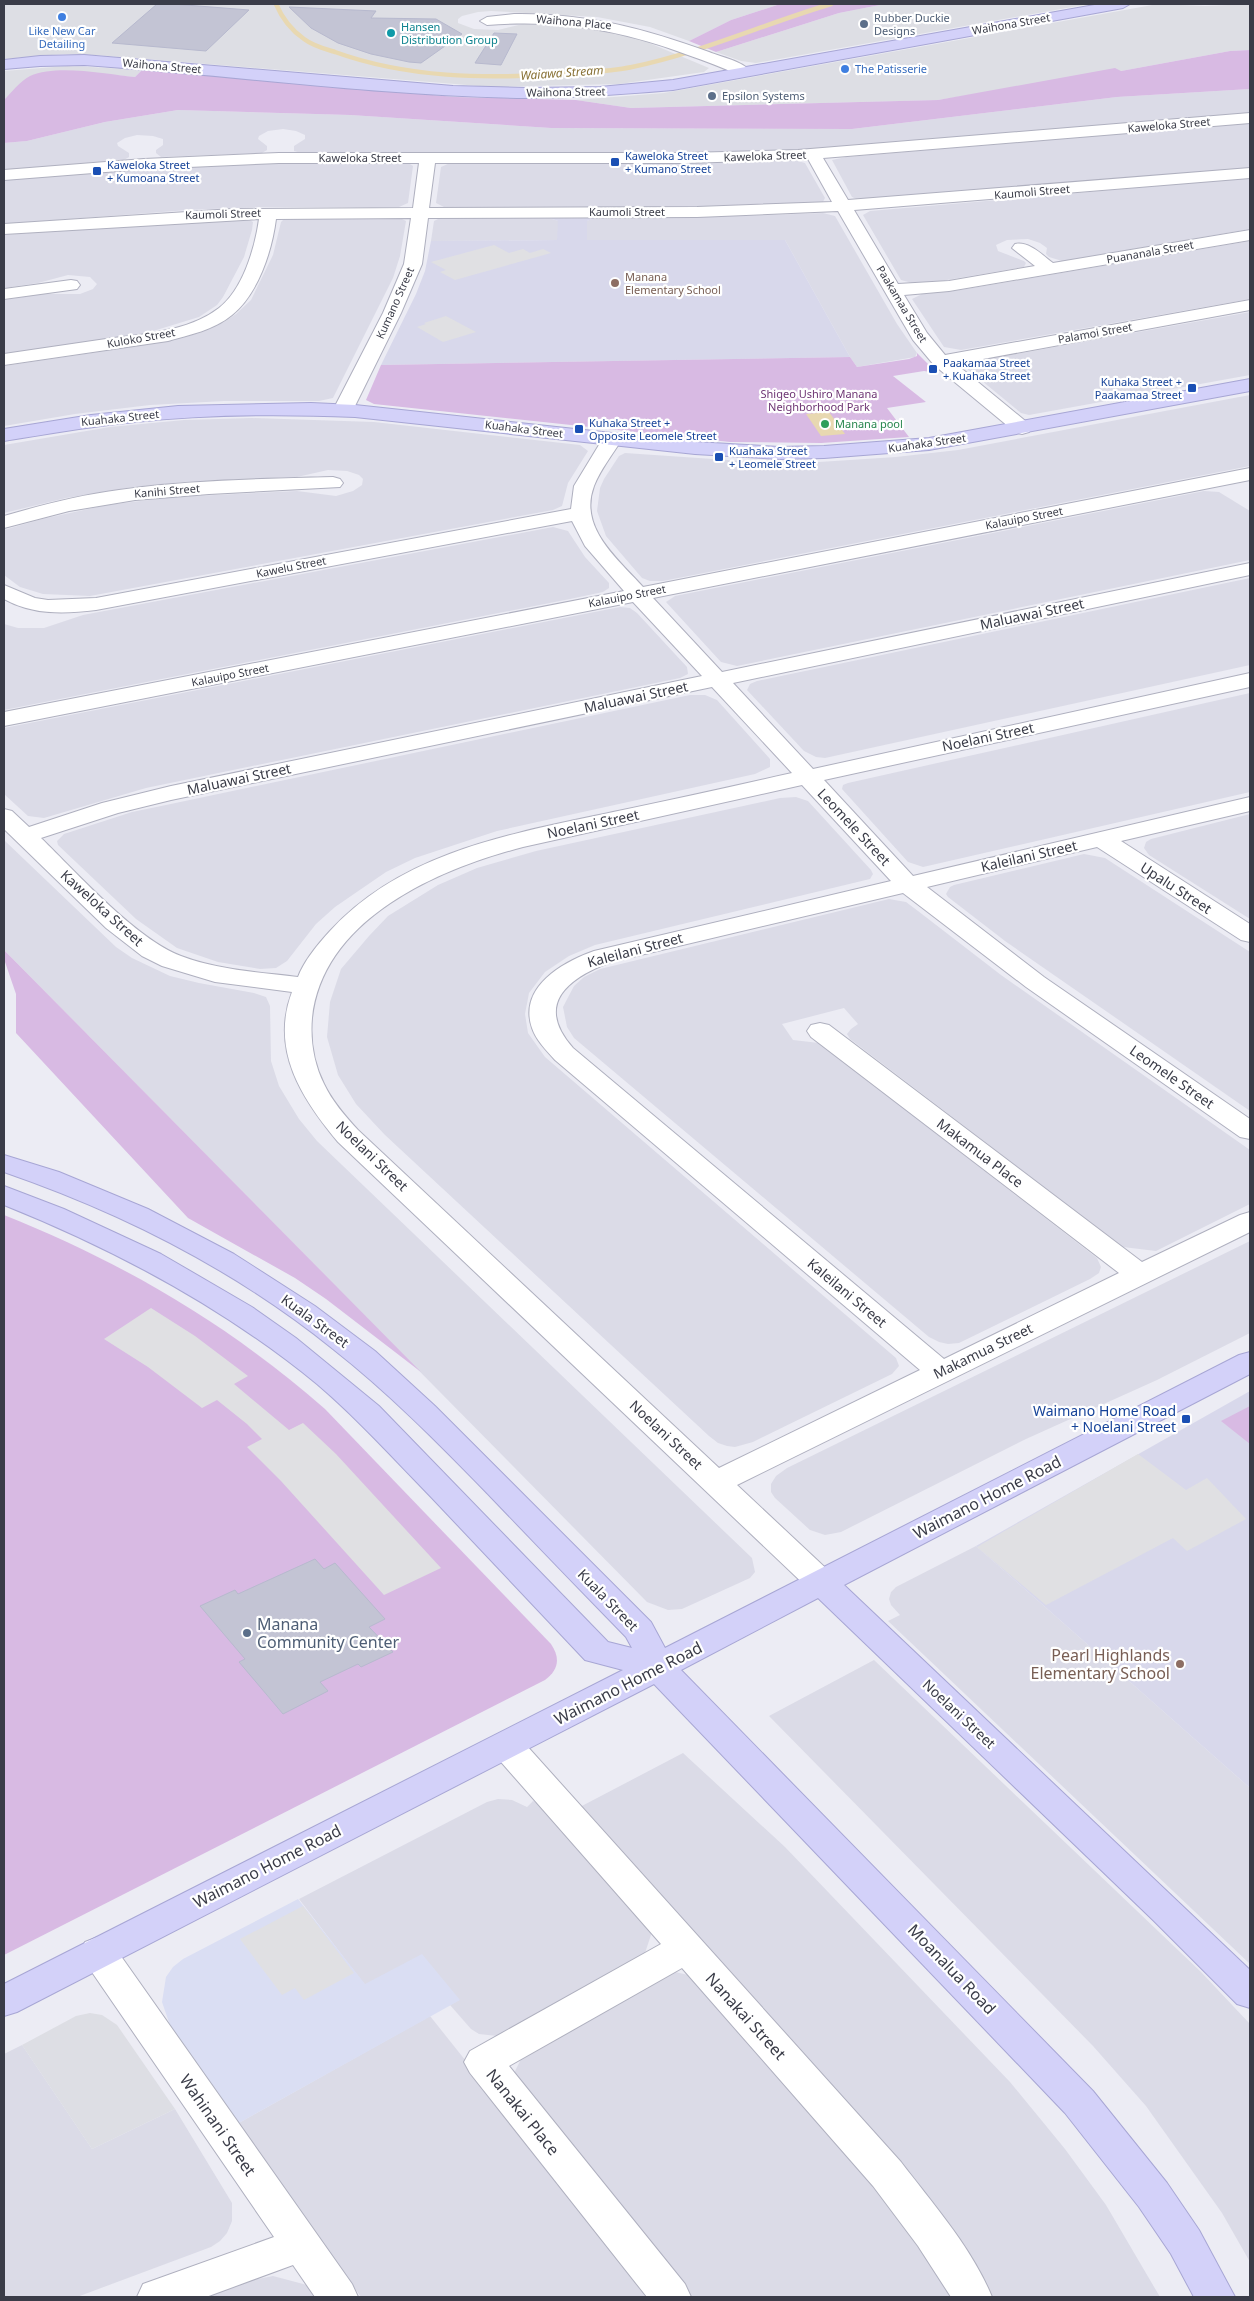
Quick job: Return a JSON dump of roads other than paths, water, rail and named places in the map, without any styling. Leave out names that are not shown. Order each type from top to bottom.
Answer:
[{"type":"street","name":"Waihona Street","points":[[4,66],[40,61],[84,60],[447,90],[600,92],[639,89],[743,72],[1123,4]]},
{"type":"street","name":"Waihona Place","points":[[487,21],[533,18],[594,22],[630,29],[676,44],[743,72]]},
{"type":"street","name":"Kaweloka Street","points":[[4,175],[142,157],[280,152],[428,158],[686,158],[813,154],[1250,118]]},
{"type":"street","name":"Paakamaa Street","points":[[813,154],[919,336],[941,361],[1022,428]]},
{"type":"street","name":"Kumano Street","points":[[343,410],[392,312],[413,264],[428,158]]},
{"type":"street","name":"Kaumoli Street","points":[[4,229],[188,216],[268,213],[697,212],[844,207],[1250,173]]},
{"type":"street","name":"Kuloko Street","points":[[4,360],[157,337],[212,319],[232,305],[259,257],[265,237],[268,213]]},
{"type":"street","name":"Puananala Street","points":[[893,290],[949,286],[1250,235]]},
{"type":"street","points":[[1021,248],[1050,269]]},
{"type":"street","points":[[4,294],[71,285]]},
{"type":"street","name":"Palamoi Street","points":[[941,361],[1250,305]]},
{"type":"street","name":"Kuahaka Street","points":[[4,435],[66,424],[159,413],[266,409],[343,410],[728,451],[824,452],[929,444],[1250,385]]},
{"type":"street","points":[[580,514],[584,486],[612,439]]},
{"type":"street","name":"Kalauipo Street","points":[[4,719],[1225,479],[1246,483]]},
{"type":"street","name":"Kanihi Street","points":[[4,522],[73,504],[133,494],[220,487],[333,483]]},
{"type":"street","name":"Kawelu Street","points":[[4,591],[17,599],[41,607],[96,604],[580,514]]},
{"type":"street","name":"Leomele Street","points":[[580,514],[592,542],[907,884],[1036,982],[1250,1131]]},
{"type":"street","name":"Maluawai Street","points":[[24,836],[110,808],[170,793],[1250,569]]},
{"type":"street","name":"Noelani Street","points":[[1250,680],[510,843],[431,870],[369,906],[349,924],[322,955],[305,986],[299,1015],[298,1042],[303,1066],[312,1086],[328,1113],[355,1142],[716,1482],[1166,1910],[1250,1993]]},
{"type":"street","name":"Kaleilani Street","points":[[941,1372],[564,1054],[551,1040],[544,1026],[542,1011],[545,999],[552,986],[574,967],[595,958],[1250,804]]},
{"type":"street","name":"Kaweloka Street","points":[[4,816],[115,923],[151,951],[170,961],[215,974],[305,986]]},
{"type":"street","name":"Upalu Street","points":[[1101,839],[1250,935]]},
{"type":"street","name":"Makamua Place","points":[[820,1031],[1140,1275]]},
{"type":"street","name":"Kuala Street","points":[[4,1163],[95,1197],[151,1222],[207,1251],[301,1309],[390,1380],[435,1421],[639,1630],[658,1667]]},
{"type":"street","points":[[4,1195],[80,1224],[178,1273],[272,1334],[342,1389],[368,1414],[597,1651],[658,1667]]},
{"type":"street","name":"Makamua Street","points":[[716,1482],[1250,1222]]},
{"type":"street","name":"Waimano Home Road","points":[[4,2001],[1250,1362]]},
{"type":"street","name":"Moanalua Road","points":[[658,1667],[1079,2102],[1154,2195],[1185,2242],[1215,2297]]},
{"type":"street","name":"Nanakai Street","points":[[506,1745],[887,2174],[925,2222],[972,2297]]},
{"type":"street","name":"Nanakai Place","points":[[672,2297],[483,2062],[686,1948]]},
{"type":"street","name":"Wahinani Street","points":[[98,1952],[338,2297]]},
{"type":"street","points":[[157,2297],[301,2246]]},
{"type":"waterway","name":"Waiawa Stream","points":[[276,4],[284,19],[295,32],[323,48],[362,61],[390,67],[446,75],[475,76],[532,76],[596,72],[632,67],[682,54],[831,4]]},
{"type":"place","name":"Like New Car Detailing","points":[[62,17]]},
{"type":"place","name":"Rubber Duckie Designs","points":[[864,24]]},
{"type":"place","name":"Hansen Distribution Group","points":[[391,33]]},
{"type":"place","name":"The Patisserie","points":[[845,69]]},
{"type":"place","name":"Epsilon Systems","points":[[712,96]]},
{"type":"place","name":"Kaweloka Street + Kumano Street","points":[[615,162]]},
{"type":"place","name":"Kaweloka Street + Kumoana Street","points":[[97,171]]},
{"type":"place","name":"Manana Elementary School","points":[[615,283]]},
{"type":"place","name":"Paakamaa Street + Kuahaka Street","points":[[933,369]]},
{"type":"place","name":"Kuhaka Street + Paakamaa Street","points":[[1192,388]]},
{"type":"place","name":"Manana pool","points":[[825,424]]},
{"type":"place","name":"Kuhaka Street + Opposite Leomele Street","points":[[579,429]]},
{"type":"place","name":"Kuahaka Street + Leomele Street","points":[[719,457]]},
{"type":"place","name":"Waimano Home Road + Noelani Street","points":[[1186,1419]]},
{"type":"place","name":"Manana Community Center","points":[[247,1633]]},
{"type":"place","name":"Pearl Highlands Elementary School","points":[[1180,1664]]},
{"type":"park label","name":"Shigeo Ushiro Manana Neighborhood Park","points":[[819,400]]}]
